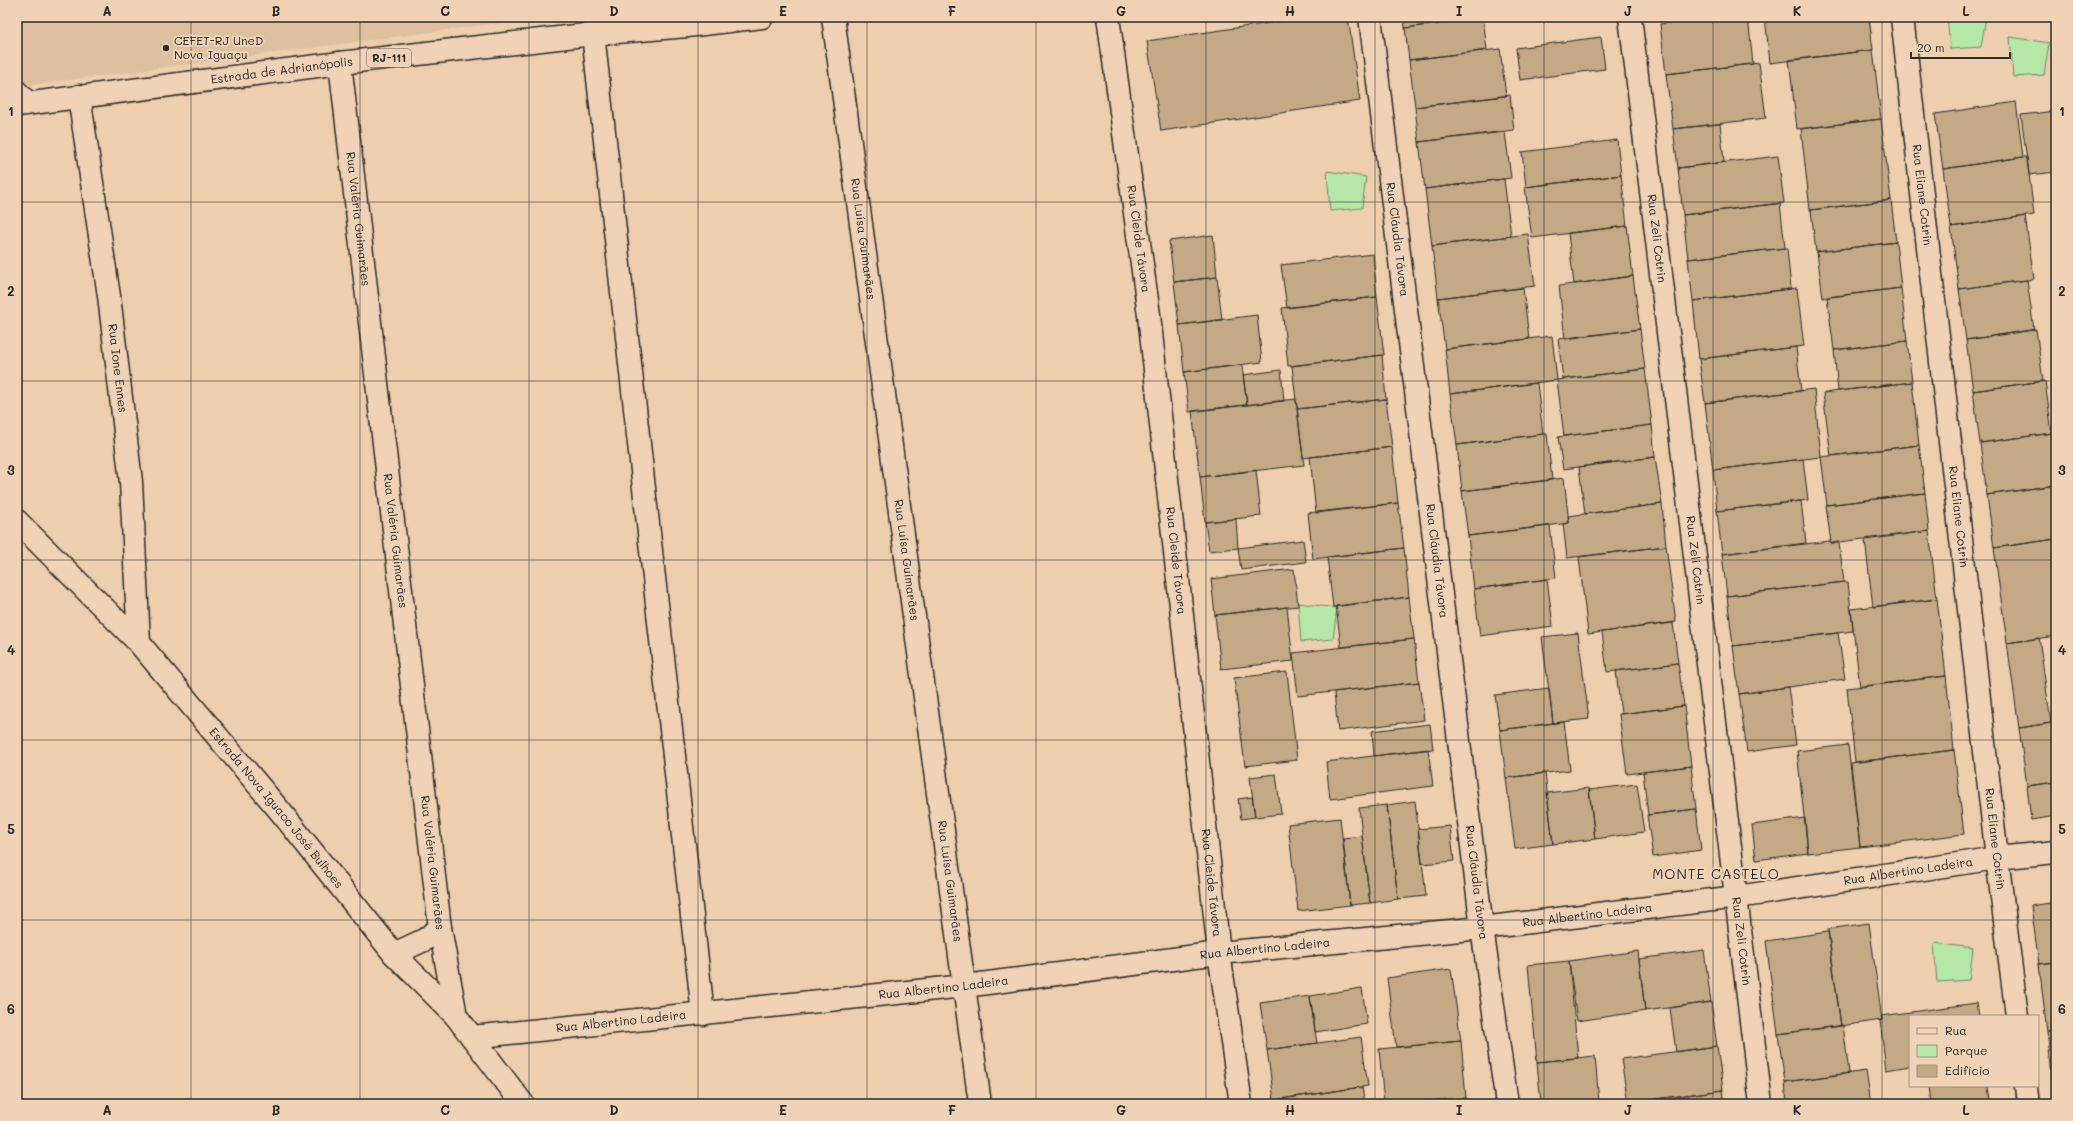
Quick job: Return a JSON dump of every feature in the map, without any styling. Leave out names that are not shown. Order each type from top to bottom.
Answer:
[{"type":"street","name":"Estrada de Adrianópolis","points":[[21,99],[79,96],[593,34],[687,26],[762,17]]},
{"type":"street","name":"Rua Luísa Guimarães","points":[[833,17],[980,1104]]},
{"type":"street","name":"Rua Cleide Távora","points":[[1108,17],[1149,315],[1219,953],[1241,1104]]},
{"type":"street","name":"Rua Cláudia Távora","points":[[1370,17],[1482,928],[1507,1104]]},
{"type":"street","name":"Rua Zeli Cotrin","points":[[1630,17],[1761,1104]]},
{"type":"street","name":"Rua Eliane Cotrin","points":[[1902,17],[1997,858],[2017,1015]]},
{"type":"street","points":[[593,34],[703,1014]]},
{"type":"street","name":"Rua Valéria Guimarães","points":[[340,64],[440,928],[456,1016]]},
{"type":"street","name":"Rua Ione Ennes","points":[[79,96],[109,296],[131,482],[139,643]]},
{"type":"street","name":"Estrada Nova Iguaco José Bulhoes","points":[[17,522],[139,643],[280,811],[394,954],[456,1016],[523,1104]]},
{"type":"street","name":"Rua Albertino Ladeira","points":[[472,1037],[965,986],[1219,953],[1482,928],[1737,897],[1997,858],[2056,852]]},
{"type":"street","points":[[394,954],[424,940],[440,928]]},
{"type":"street","points":[[2026,1087],[2028,1104]]},
{"type":"shaded area","name":"CEFET-RJ UneD Nova Iguaçu","points":[[17,17],[546,17],[17,87]]},
{"type":"green space","points":[[1947,17],[1986,17],[1981,47],[1950,49]]},
{"type":"green space","points":[[2010,37],[2049,43],[2044,75],[2013,77]]},
{"type":"green space","points":[[1327,171],[1366,177],[1362,208],[1330,211]]},
{"type":"green space","points":[[1298,603],[1337,608],[1333,639],[1301,642]]},
{"type":"green space","points":[[1934,943],[1973,948],[1969,980],[1937,982]]},
{"type":"building","points":[[1310,17],[1348,17],[1360,101],[1161,131],[1147,41]]},
{"type":"building","points":[[1404,17],[1489,17],[1405,28]]},
{"type":"building","points":[[1719,17],[1748,17],[1753,64],[1666,74],[1660,24]]},
{"type":"building","points":[[1765,17],[1869,17],[1873,50],[1770,63]]},
{"type":"building","points":[[1483,18],[1487,50],[1409,60],[1405,28]]},
{"type":"building","points":[[1601,37],[1605,69],[1520,80],[1516,48]]},
{"type":"building","points":[[1500,49],[1506,96],[1415,107],[1409,60]]},
{"type":"building","points":[[1873,50],[1881,119],[1797,129],[1789,60]]},
{"type":"building","points":[[1759,63],[1766,118],[1673,129],[1666,74]]},
{"type":"building","points":[[1510,95],[1514,130],[1419,142],[1415,107]]},
{"type":"building","points":[[2016,102],[2023,157],[1943,169],[1935,114]]},
{"type":"building","points":[[2056,111],[2056,172],[2029,175],[2021,115]]},
{"type":"building","points":[[1881,119],[1891,200],[1810,210],[1801,129]]},
{"type":"building","points":[[1720,124],[1724,162],[1678,168],[1673,129]]},
{"type":"building","points":[[1505,132],[1511,178],[1425,189],[1419,142]]},
{"type":"building","points":[[1617,140],[1621,175],[1526,187],[1522,152]]},
{"type":"building","points":[[1778,156],[1784,203],[1683,215],[1678,168]]},
{"type":"building","points":[[2027,157],[2034,215],[1951,227],[1943,169]]},
{"type":"building","points":[[1621,175],[1627,226],[1532,238],[1525,187]]},
{"type":"building","points":[[1504,179],[1511,236],[1432,246],[1425,189]]},
{"type":"building","points":[[1891,200],[1896,242],[1816,252],[1811,210]]},
{"type":"building","points":[[1780,203],[1785,248],[1688,259],[1683,215]]},
{"type":"building","points":[[2025,216],[2034,279],[1959,289],[1951,227]]},
{"type":"building","points":[[1627,226],[1633,276],[1574,284],[1568,233]]},
{"type":"building","points":[[1528,234],[1535,286],[1438,298],[1432,246]]},
{"type":"building","points":[[1213,235],[1217,277],[1174,282],[1169,241]]},
{"type":"building","points":[[1896,242],[1901,288],[1823,298],[1817,252]]},
{"type":"building","points":[[1787,248],[1791,289],[1693,301],[1688,259]]},
{"type":"building","points":[[1373,254],[1377,297],[1287,308],[1281,265]]},
{"type":"building","points":[[1633,276],[1640,329],[1565,339],[1559,286]]},
{"type":"building","points":[[1217,277],[1222,320],[1179,325],[1174,282]]},
{"type":"building","points":[[2027,280],[2034,330],[1966,340],[1959,289]]},
{"type":"building","points":[[1523,288],[1529,339],[1445,349],[1438,298]]},
{"type":"building","points":[[1797,288],[1804,346],[1699,359],[1693,301]]},
{"type":"building","points":[[1901,288],[1907,341],[1834,350],[1827,297]]},
{"type":"building","points":[[1377,297],[1384,355],[1288,366],[1282,308]]},
{"type":"building","points":[[1257,315],[1262,362],[1184,372],[1179,325]]},
{"type":"building","points":[[1640,329],[1645,369],[1563,379],[1558,339]]},
{"type":"building","points":[[2036,329],[2043,381],[1973,391],[1966,340]]},
{"type":"building","points":[[1552,336],[1557,380],[1450,394],[1445,349]]},
{"type":"building","points":[[1907,341],[1912,382],[1838,391],[1834,350]]},
{"type":"building","points":[[1796,347],[1801,391],[1705,403],[1699,359]]},
{"type":"building","points":[[1382,355],[1386,399],[1297,409],[1292,366]]},
{"type":"building","points":[[1242,365],[1247,405],[1189,412],[1184,372]]},
{"type":"building","points":[[1645,369],[1652,425],[1564,436],[1557,380]]},
{"type":"building","points":[[1281,370],[1284,401],[1247,405],[1243,375]]},
{"type":"building","points":[[2045,381],[2052,433],[1980,443],[1973,391]]},
{"type":"building","points":[[1912,382],[1919,445],[1831,456],[1823,393]]},
{"type":"building","points":[[1537,383],[1543,434],[1457,445],[1450,394]]},
{"type":"building","points":[[1814,389],[1821,457],[1713,470],[1705,403]]},
{"type":"building","points":[[1296,399],[1304,465],[1200,477],[1192,411]]},
{"type":"building","points":[[1386,399],[1392,447],[1303,458],[1297,409]]},
{"type":"building","points":[[1652,425],[1655,457],[1563,469],[1558,437]]},
{"type":"building","points":[[2053,433],[2056,453],[2056,485],[1987,495],[1980,443]]},
{"type":"building","points":[[1547,434],[1552,480],[1462,491],[1457,445]]},
{"type":"building","points":[[1919,445],[1925,493],[1827,505],[1821,457]]},
{"type":"building","points":[[1392,447],[1398,503],[1316,513],[1310,457]]},
{"type":"building","points":[[1655,457],[1662,504],[1585,514],[1579,467]]},
{"type":"building","points":[[1803,459],[1808,500],[1717,511],[1713,470]]},
{"type":"building","points":[[1256,470],[1261,516],[1205,522],[1200,477]]},
{"type":"building","points":[[1564,478],[1569,523],[1468,536],[1462,491]]},
{"type":"building","points":[[2056,485],[2056,539],[1994,548],[1987,495]]},
{"type":"building","points":[[1925,493],[1929,531],[1831,543],[1826,505]]},
{"type":"building","points":[[1801,501],[1806,543],[1722,554],[1717,511]]},
{"type":"building","points":[[1398,503],[1404,548],[1313,559],[1308,513]]},
{"type":"building","points":[[1662,504],[1666,546],[1567,558],[1563,524],[1569,523],[1568,516]]},
{"type":"building","points":[[1236,519],[1238,548],[1209,551],[1205,522]]},
{"type":"building","points":[[1550,526],[1556,578],[1474,589],[1468,536]]},
{"type":"building","points":[[1929,531],[1937,599],[1873,607],[1865,540]]},
{"type":"building","points":[[2056,539],[2056,636],[2007,643],[1994,548]]},
{"type":"building","points":[[1303,540],[1306,562],[1241,570],[1238,548]]},
{"type":"building","points":[[1830,541],[1831,543],[1839,543],[1844,582],[1727,596],[1722,554]]},
{"type":"building","points":[[1666,546],[1676,622],[1588,634],[1579,557]]},
{"type":"building","points":[[1404,548],[1409,597],[1333,607],[1327,557]]},
{"type":"building","points":[[1294,569],[1298,606],[1215,615],[1211,579]]},
{"type":"building","points":[[1547,579],[1553,626],[1480,636],[1474,589]]},
{"type":"building","points":[[1848,582],[1853,631],[1733,646],[1727,596]]},
{"type":"building","points":[[1409,597],[1414,639],[1341,647],[1336,606]]},
{"type":"building","points":[[1937,599],[1946,676],[1860,687],[1851,609]]},
{"type":"building","points":[[1287,607],[1293,661],[1221,669],[1215,615]]},
{"type":"building","points":[[1673,623],[1678,663],[1607,672],[1602,632]]},
{"type":"building","points":[[1578,633],[1589,719],[1553,723],[1542,637]]},
{"type":"building","points":[[1838,633],[1845,679],[1739,694],[1733,646]]},
{"type":"building","points":[[2039,638],[2051,723],[2019,728],[2007,643]]},
{"type":"building","points":[[1414,639],[1419,682],[1298,696],[1293,653]]},
{"type":"building","points":[[1678,663],[1684,706],[1621,714],[1616,671]]},
{"type":"building","points":[[1287,672],[1297,760],[1245,766],[1234,678]]},
{"type":"building","points":[[1946,676],[1954,750],[1855,762],[1847,688]]},
{"type":"building","points":[[1419,682],[1424,720],[1338,731],[1334,692]]},
{"type":"building","points":[[1788,687],[1796,745],[1747,752],[1739,694]]},
{"type":"building","points":[[1549,688],[1553,723],[1500,730],[1495,695]]},
{"type":"building","points":[[1684,706],[1691,766],[1627,774],[1619,714]]},
{"type":"building","points":[[1564,722],[1570,770],[1506,778],[1500,730]]},
{"type":"building","points":[[2056,723],[2056,782],[2027,786],[2019,728]]},
{"type":"building","points":[[1430,724],[1433,749],[1374,756],[1372,731]]},
{"type":"building","points":[[1848,745],[1860,847],[1808,853],[1797,751]]},
{"type":"building","points":[[1428,749],[1433,786],[1330,799],[1326,762]]},
{"type":"building","points":[[1954,750],[1964,834],[1860,847],[1851,763]]},
{"type":"building","points":[[1691,766],[1696,809],[1648,815],[1643,772]]},
{"type":"building","points":[[1545,773],[1553,844],[1515,849],[1506,778]]},
{"type":"building","points":[[1276,774],[1281,814],[1255,817],[1250,777]]},
{"type":"building","points":[[2056,782],[2056,816],[2031,820],[2027,786]]},
{"type":"building","points":[[1637,784],[1644,832],[1595,839],[1589,790]]},
{"type":"building","points":[[1589,788],[1595,839],[1553,844],[1547,793]]},
{"type":"building","points":[[1252,797],[1255,817],[1241,819],[1238,799]]},
{"type":"building","points":[[1415,801],[1426,896],[1398,899],[1387,805]]},
{"type":"building","points":[[1387,805],[1398,899],[1370,903],[1359,808]]},
{"type":"building","points":[[1696,809],[1701,850],[1653,857],[1647,815]]},
{"type":"building","points":[[1340,818],[1350,905],[1298,911],[1288,824]]},
{"type":"building","points":[[1805,818],[1808,853],[1756,860],[1752,825]]},
{"type":"building","points":[[1450,826],[1454,861],[1422,864],[1418,829]]},
{"type":"building","points":[[1362,836],[1370,903],[1350,905],[1343,838]]},
{"type":"building","points":[[2056,902],[2056,962],[2039,964],[2031,906]]},
{"type":"building","points":[[1869,923],[1882,1020],[1841,1026],[1828,929]]},
{"type":"building","points":[[1828,932],[1841,1026],[1778,1034],[1766,941]]},
{"type":"building","points":[[1704,950],[1711,1002],[1645,1011],[1639,959]]},
{"type":"building","points":[[1638,951],[1645,1011],[1577,1021],[1569,961]]},
{"type":"building","points":[[1569,961],[1578,1058],[1537,1062],[1528,965]]},
{"type":"building","points":[[2056,962],[2056,1031],[2047,1032],[2039,964]]},
{"type":"building","points":[[1451,969],[1461,1041],[1396,1047],[1387,978]]},
{"type":"building","points":[[1362,988],[1367,1024],[1315,1032],[1310,996]]},
{"type":"building","points":[[1310,996],[1317,1043],[1267,1050],[1260,1003]]},
{"type":"building","points":[[1711,1002],[1717,1046],[1676,1052],[1670,1008]]},
{"type":"building","points":[[1977,1003],[1979,1015],[1909,1015],[1909,1066],[1886,1070],[1880,1020],[1882,1020],[1881,1016]]},
{"type":"building","points":[[1843,1025],[1849,1073],[1785,1082],[1778,1034]]},
{"type":"building","points":[[2056,1031],[2056,1100],[2055,1100],[2047,1032]]},
{"type":"building","points":[[1361,1037],[1368,1086],[1274,1100],[1267,1050]]},
{"type":"building","points":[[1461,1041],[1466,1098],[1384,1104],[1379,1049]]},
{"type":"building","points":[[1717,1046],[1723,1090],[1628,1103],[1621,1059]]},
{"type":"building","points":[[1595,1056],[1599,1103],[1541,1104],[1537,1062]]},
{"type":"building","points":[[1866,1071],[1871,1104],[1787,1104],[1785,1082]]},
{"type":"building","points":[[1362,1087],[1365,1104],[1275,1104],[1274,1100]]},
{"type":"building","points":[[1929,1087],[1988,1087],[1990,1101],[1967,1104],[1931,1104]]},
{"type":"building","points":[[1723,1090],[1725,1104],[1619,1104],[1628,1103]]},
{"type":"building","points":[[1466,1098],[1467,1104],[1429,1104]]},
{"type":"place","name":"CEFET-RJ UneD Nova Iguaçu","points":[[166,48]]},
{"type":"district","name":"MONTE CASTELO","points":[[1716,874]]}]
